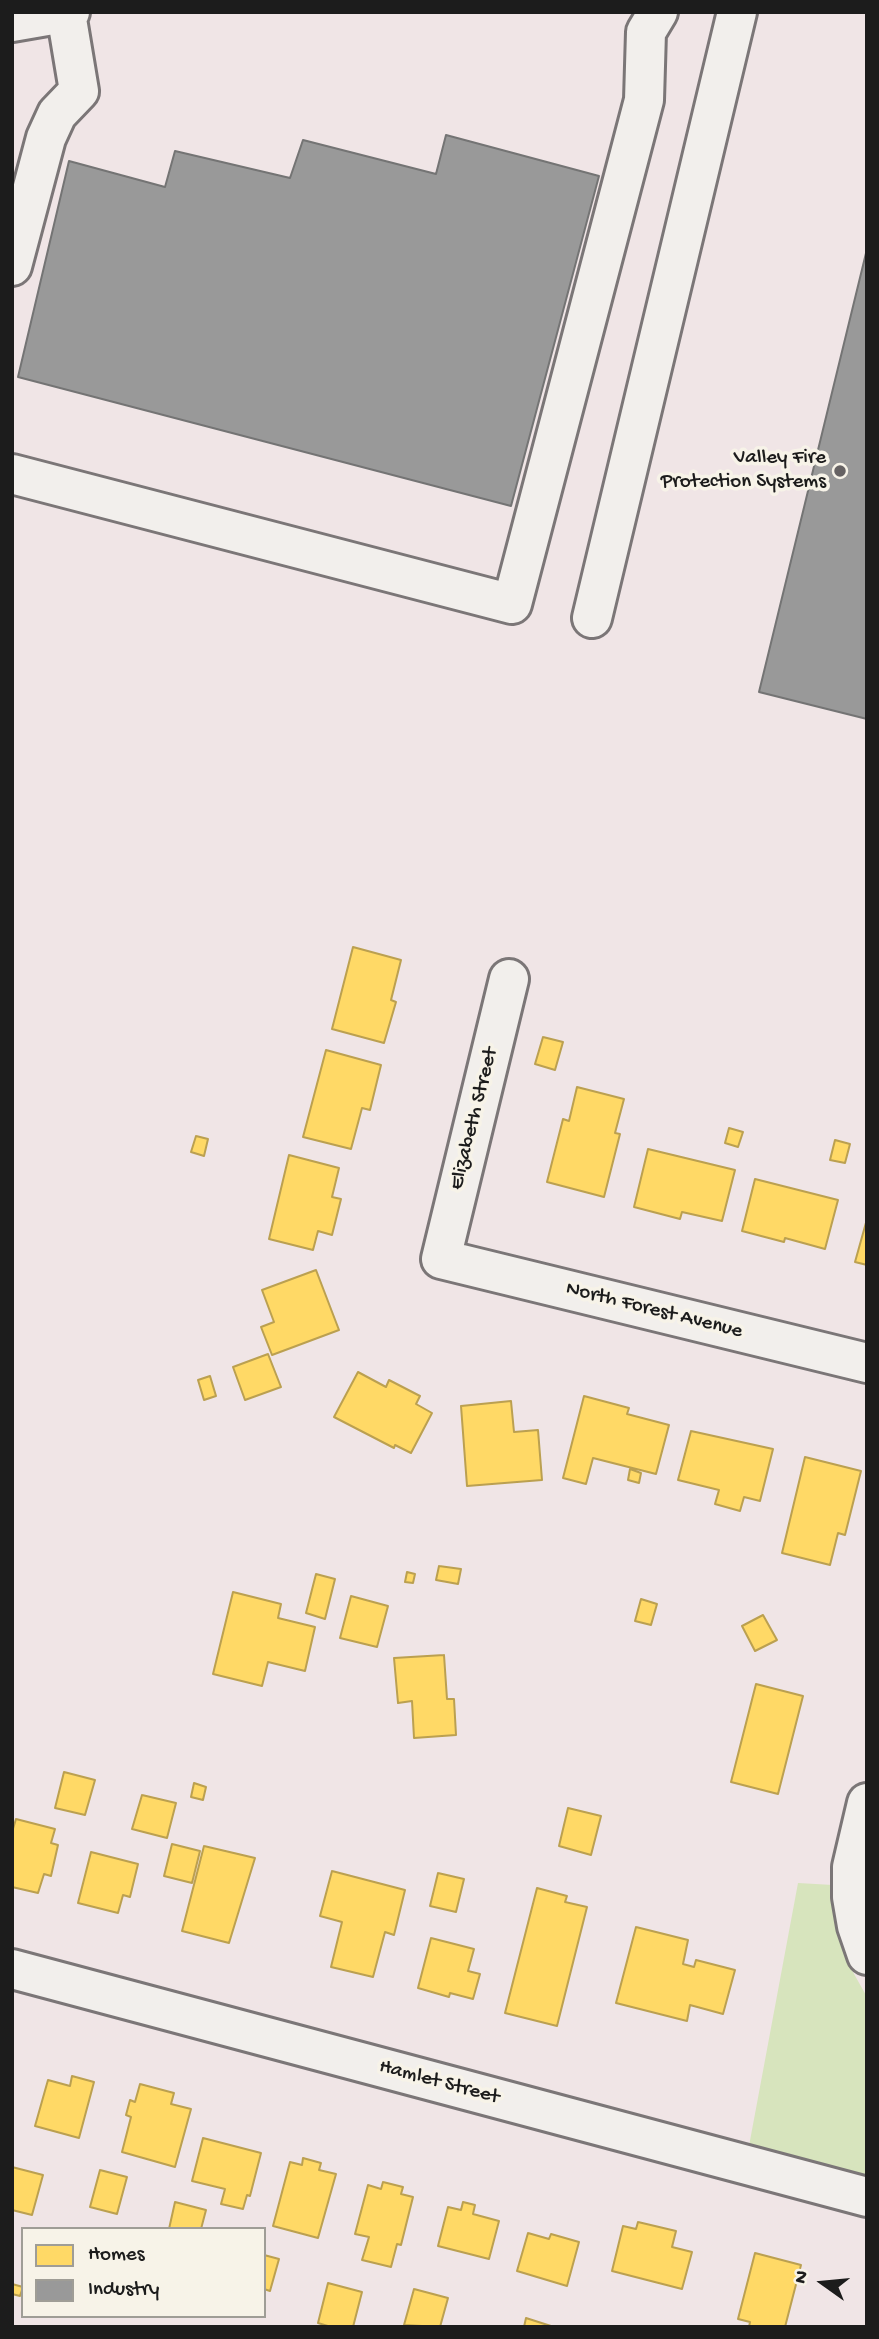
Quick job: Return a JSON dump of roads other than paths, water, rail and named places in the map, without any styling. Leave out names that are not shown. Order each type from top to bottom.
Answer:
[{"type":"street","points":[[12,474],[512,604],[644,100],[646,32],[658,12]]},
{"type":"street","points":[[592,618],[737,12]]},
{"type":"street","points":[[12,22],[68,13],[79,92],[57,114],[46,138],[12,266]]},
{"type":"street","name":"Elizabeth Street","points":[[441,1259],[509,979]]},
{"type":"street","name":"North Forest Avenue","points":[[441,1259],[867,1363]]},
{"type":"street","points":[[867,1802],[852,1867],[852,1897],[857,1926],[867,1955]]},
{"type":"street","name":"Hamlet Street","points":[[12,1969],[867,2197]]},
{"type":"place","name":"Valley Fire Protection Systems","points":[[840,471]]}]
